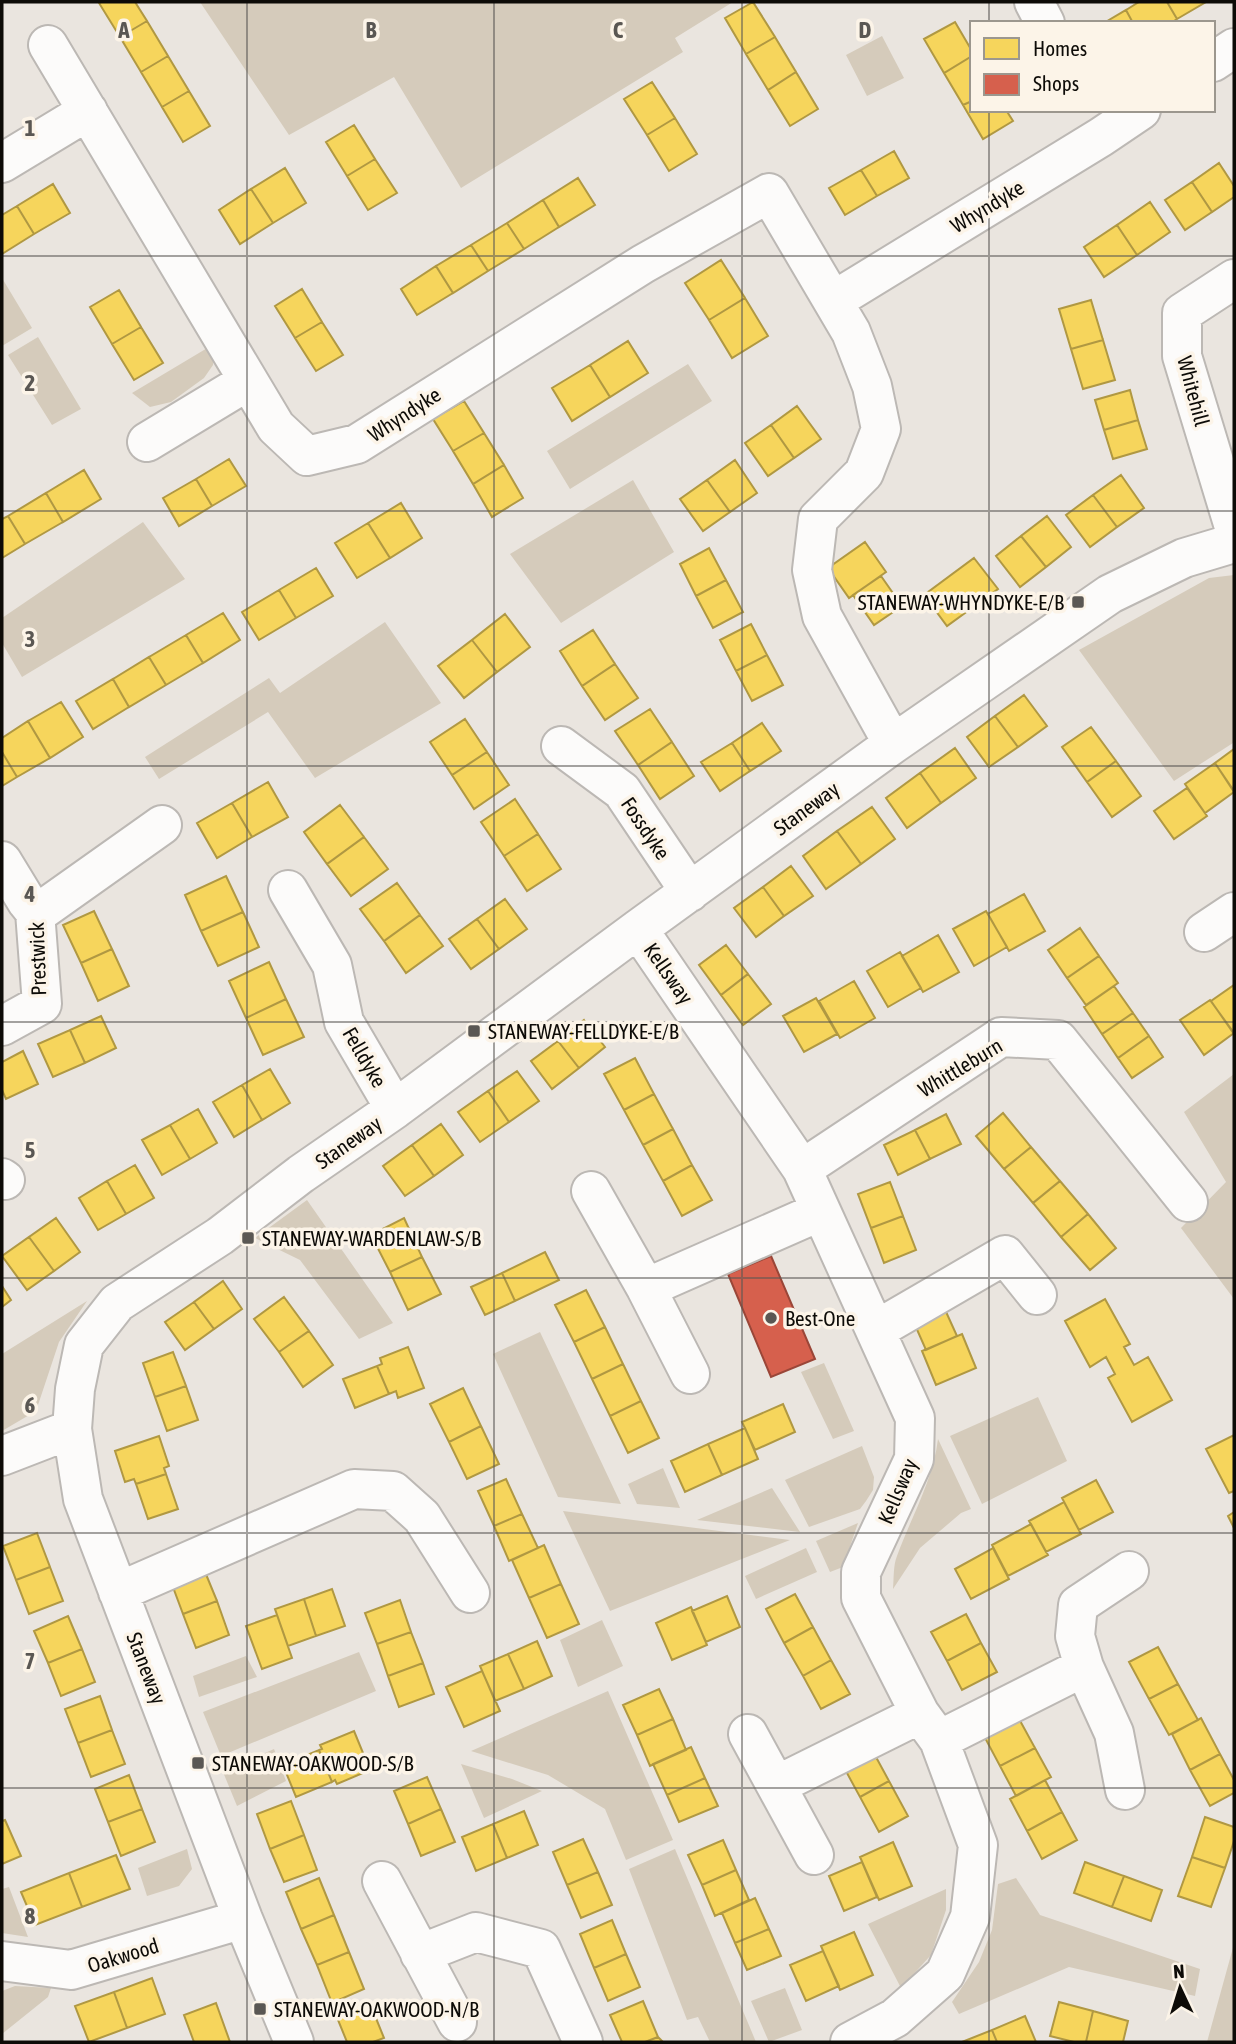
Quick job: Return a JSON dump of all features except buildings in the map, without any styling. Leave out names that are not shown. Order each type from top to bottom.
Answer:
[{"type":"street","points":[[1034,2],[1044,21]]},
{"type":"street","name":"Whyndyke","points":[[48,45],[276,427],[307,456],[357,444],[643,264],[769,193],[851,332],[872,386],[881,429],[864,473],[818,519],[812,570],[822,616],[893,744]]},
{"type":"street","points":[[1215,61],[1234,48]]},
{"type":"street","points":[[2,163],[88,111]]},
{"type":"street","name":"Whyndyke","points":[[832,301],[1094,124],[1134,112]]},
{"type":"street","name":"Whitehill","points":[[1234,279],[1182,313],[1182,356],[1234,527]]},
{"type":"street","points":[[147,442],[248,380]]},
{"type":"street","name":"Staneway","points":[[294,2042],[243,1919],[82,1499],[72,1429],[75,1389],[84,1345],[117,1303],[220,1236],[301,1174],[395,1109],[893,744],[1110,593],[1184,558],[1234,543]]},
{"type":"street","name":"Fossdyke","points":[[561,746],[622,791],[690,892]]},
{"type":"street","points":[[2,861],[35,912],[45,908],[162,825]]},
{"type":"street","name":"Felldyke","points":[[288,890],[332,965],[344,1022],[395,1109]]},
{"type":"street","name":"Prestwick","points":[[2,1026],[41,1004],[35,912]]},
{"type":"street","name":"Kellsway","points":[[638,929],[802,1168],[915,1418],[914,1460],[861,1572],[861,1598],[929,1727],[978,1846],[970,1917],[946,1974],[895,2018],[850,2042]]},
{"type":"street","name":"Whittleburn","points":[[802,1168],[1001,1037],[1058,1040],[1188,1202]]},
{"type":"street","points":[[592,1191],[690,1374]]},
{"type":"street","points":[[646,1289],[821,1211]]},
{"type":"street","points":[[876,1330],[1005,1255],[1037,1295]]},
{"type":"street","points":[[2,1456],[72,1429]]},
{"type":"street","points":[[118,1592],[354,1489],[393,1491],[422,1517],[470,1593]]},
{"type":"street","points":[[1125,1790],[1114,1733],[1084,1668],[1075,1636],[1078,1605],[1129,1572]]},
{"type":"street","points":[[777,1785],[1084,1668]]},
{"type":"street","points":[[748,1734],[814,1855]]},
{"type":"street","points":[[383,1881],[457,2022]]},
{"type":"street","name":"Oakwood","points":[[2,1961],[71,1970],[243,1919]]},
{"type":"street","points":[[420,1954],[475,1932],[541,1949],[583,2042]]},
{"type":"shaded area","points":[[200,2],[733,2],[675,38],[683,52],[461,188],[394,77],[289,135]]},
{"type":"shaded area","points":[[882,36],[904,78],[867,96],[846,55]]},
{"type":"shaded area","points":[[2,278],[32,328],[2,346]]},
{"type":"shaded area","points":[[38,337],[81,409],[52,425],[8,355]]},
{"type":"shaded area","points":[[214,344],[213,365],[204,378],[171,402],[150,407],[132,393]]},
{"type":"shaded area","points":[[688,364],[712,401],[570,489],[547,451]]},
{"type":"shaded area","points":[[633,480],[674,552],[561,623],[510,554]]},
{"type":"shaded area","points":[[143,522],[185,579],[22,677],[2,643],[2,618]]},
{"type":"shaded area","points":[[1234,575],[1233,743],[1174,781],[1079,650],[1209,578]]},
{"type":"shaded area","points":[[385,622],[441,703],[315,778],[268,712],[159,779],[145,757],[269,678],[280,693]]},
{"type":"shaded area","points":[[1234,1074],[1234,1299],[1181,1228],[1226,1182],[1184,1112]]},
{"type":"shaded area","points":[[307,1200],[393,1323],[359,1339],[300,1260],[255,1238]]},
{"type":"shaded area","points":[[87,1301],[59,1342],[36,1411],[2,1431],[2,1354]]},
{"type":"shaded area","points":[[540,1332],[621,1504],[558,1497],[493,1354]]},
{"type":"shaded area","points":[[824,1363],[854,1431],[833,1439],[801,1372]]},
{"type":"shaded area","points":[[1038,1397],[1067,1461],[982,1504],[950,1436]]},
{"type":"shaded area","points":[[938,1439],[971,1509],[961,1513],[920,1548],[893,1589],[896,1560],[927,1484]]},
{"type":"shaded area","points":[[862,1446],[874,1477],[873,1490],[866,1501],[860,1509],[809,1527],[785,1480]]},
{"type":"shaded area","points":[[663,1468],[680,1508],[637,1504],[628,1484]]},
{"type":"shaded area","points":[[772,1488],[800,1532],[697,1520]]},
{"type":"shaded area","points":[[563,1511],[790,1540],[610,1611]]},
{"type":"shaded area","points":[[858,1523],[843,1567],[830,1572],[816,1541]]},
{"type":"shaded area","points":[[806,1548],[817,1572],[756,1599],[745,1576]]},
{"type":"shaded area","points":[[602,1620],[623,1666],[578,1687],[560,1640]]},
{"type":"shaded area","points":[[359,1652],[376,1691],[221,1756],[203,1712]]},
{"type":"shaded area","points":[[246,1656],[257,1677],[199,1697],[193,1676]]},
{"type":"shaded area","points":[[608,1691],[673,1840],[626,1860],[605,1809],[548,1775],[471,1751]]},
{"type":"shaded area","points":[[274,1749],[286,1781],[237,1806],[223,1772]]},
{"type":"shaded area","points":[[461,1764],[512,1779],[542,1791],[484,1818]]},
{"type":"shaded area","points":[[187,1849],[192,1869],[179,1886],[147,1896],[138,1868]]},
{"type":"shaded area","points":[[675,1849],[756,2042],[710,2042],[698,2017],[687,2020],[629,1869]]},
{"type":"shaded area","points":[[1016,1878],[1040,1915],[1200,1969],[1195,1996],[1069,1967],[959,2014],[952,2002],[979,1962],[992,1930],[998,1884]]},
{"type":"shaded area","points":[[9,1887],[28,1937],[2,1933],[2,1889]]},
{"type":"shaded area","points":[[946,1889],[946,1910],[931,1955],[901,1988],[868,1924]]},
{"type":"shaded area","points":[[1234,1944],[1234,2042],[1207,2042]]},
{"type":"shaded area","points":[[15,1986],[51,1988],[48,1997],[2,2034],[2,1991]]},
{"type":"shaded area","points":[[785,1988],[802,2030],[769,2042],[751,2001]]},
{"type":"place","name":"STANEWAY-WHYNDYKE-E/B","points":[[1078,602]]},
{"type":"place","name":"STANEWAY-FELLDYKE-E/B","points":[[474,1031]]},
{"type":"place","name":"STANEWAY-WARDENLAW-S/B","points":[[248,1238]]},
{"type":"place","name":"Best-One","points":[[771,1318]]},
{"type":"place","name":"STANEWAY-OAKWOOD-S/B","points":[[198,1763]]},
{"type":"place","name":"STANEWAY-OAKWOOD-N/B","points":[[260,2009]]}]
